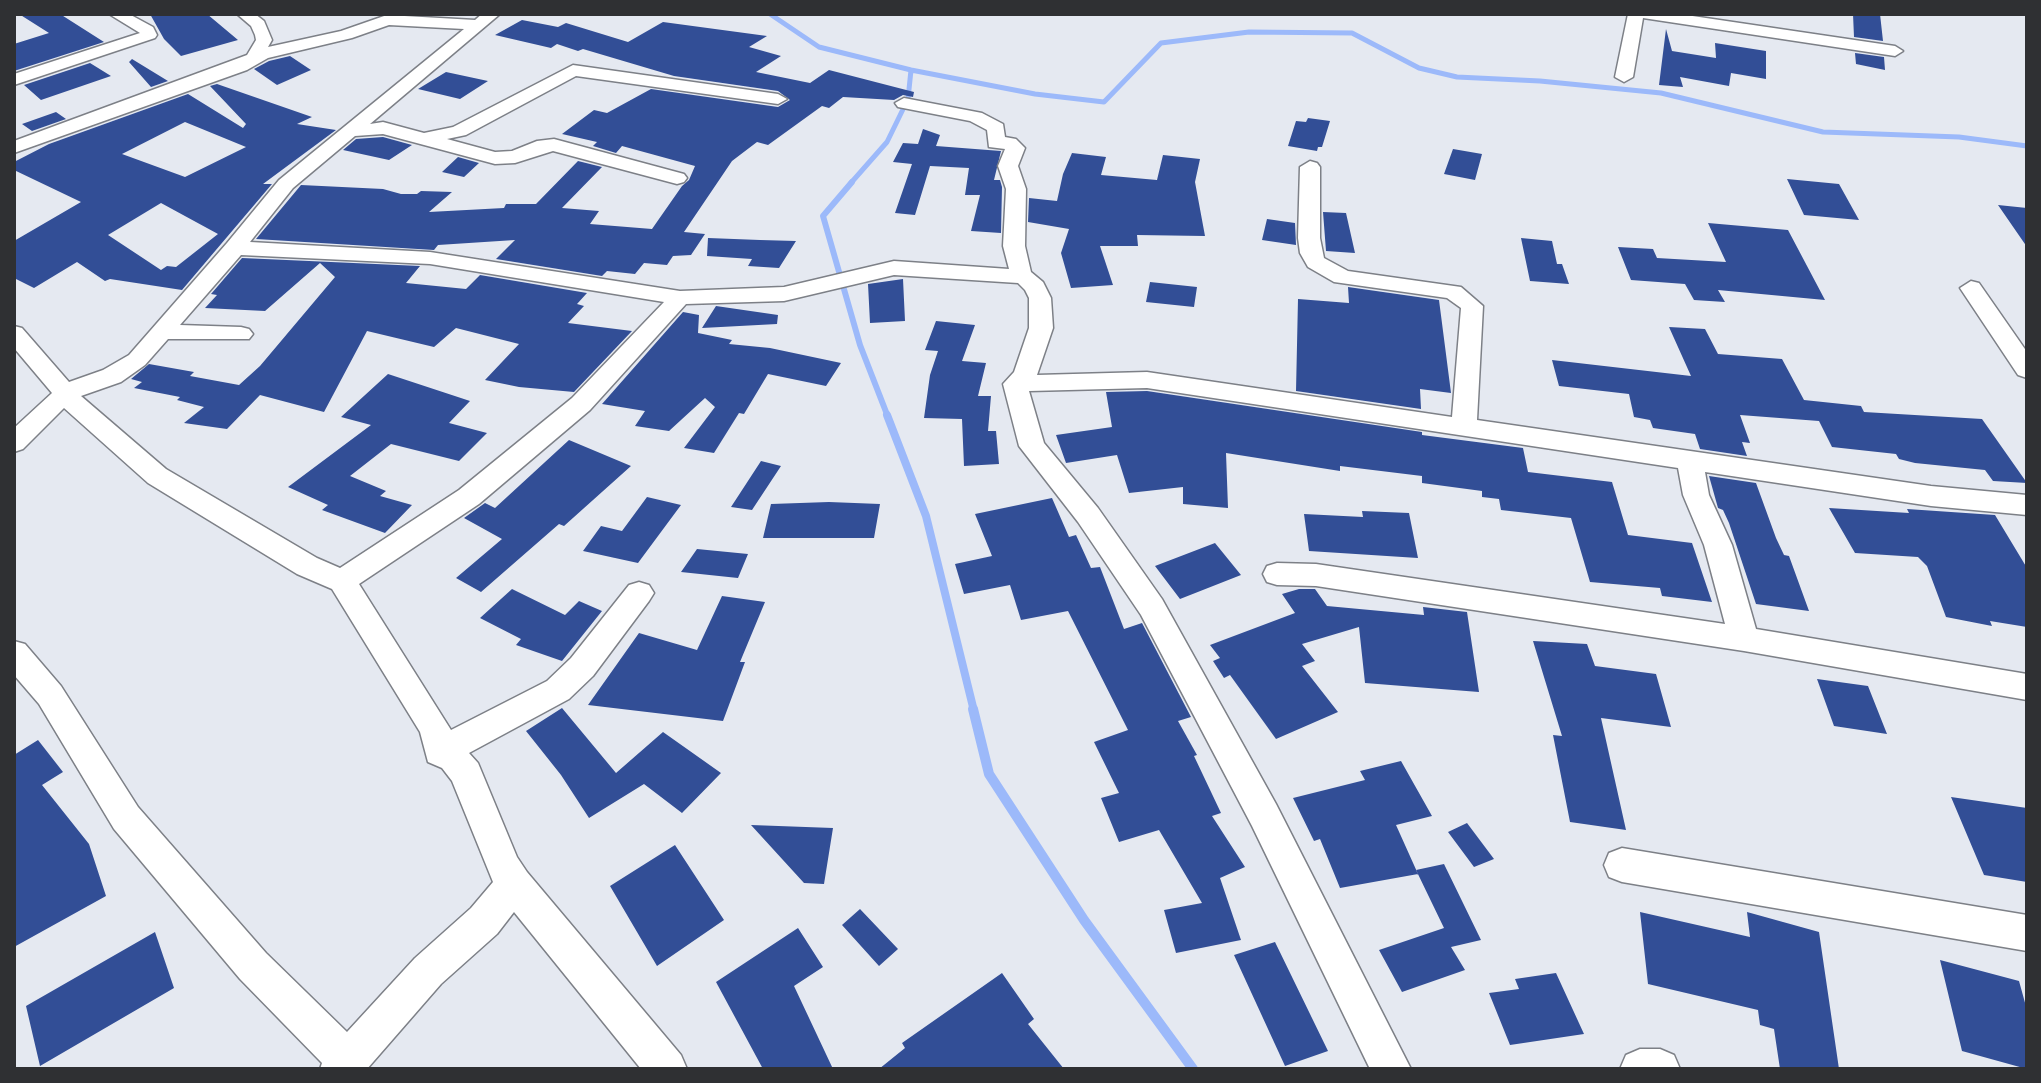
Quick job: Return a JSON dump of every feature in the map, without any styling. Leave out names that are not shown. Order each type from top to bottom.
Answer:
[{"type":"street","points":[[14,80],[141,39],[151,32],[117,14]]},
{"type":"street","points":[[245,14],[258,24],[263,35],[264,40],[255,57]]},
{"type":"street","points":[[1624,77],[1636,14]]},
{"type":"street","points":[[1647,14],[1895,51]]},
{"type":"street","points":[[18,140],[198,82],[241,66],[255,57],[346,35],[387,20],[485,20]]},
{"type":"street","points":[[14,443],[65,395],[123,370],[137,360],[235,248],[286,184],[485,20]]},
{"type":"street","points":[[424,139],[459,131],[573,70],[778,99]]},
{"type":"street","points":[[904,103],[976,117],[994,126],[996,143],[1009,143],[1015,148],[1008,166],[1016,189],[1014,246],[1021,274],[1040,298],[1041,328],[1025,375],[1015,384]]},
{"type":"street","points":[[350,131],[383,128],[495,158],[515,157],[544,145],[554,145],[677,178]]},
{"type":"street","points":[[1310,167],[1309,238],[1316,262],[1342,277],[1453,292],[1472,306],[1464,426]]},
{"type":"street","points":[[235,248],[430,258],[680,298],[784,294],[878,270],[908,267],[1026,277]]},
{"type":"street","points":[[1971,288],[2027,370]]},
{"type":"street","points":[[342,581],[469,497],[581,404],[680,298]]},
{"type":"street","points":[[162,332],[241,334]]},
{"type":"street","points":[[16,337],[65,395],[168,485],[307,566],[342,581],[435,729],[440,752]]},
{"type":"street","points":[[1015,384],[1147,380],[1931,496],[2027,505]]},
{"type":"street","points":[[1015,384],[1032,446],[1088,515],[1152,607],[1264,815],[1391,1069]]},
{"type":"street","points":[[1690,459],[1696,495],[1718,545],[1744,639]]},
{"type":"street","points":[[1277,574],[1316,575],[1744,639],[2027,687]]},
{"type":"street","points":[[440,752],[558,690],[582,667],[639,593]]},
{"type":"street","points":[[14,653],[50,695],[126,818],[253,966],[344,1064],[428,971],[484,921],[514,884]]},
{"type":"street","points":[[440,752],[454,758],[466,773],[503,867],[514,884],[667,1069]]},
{"type":"street","points":[[1622,865],[2027,933]]},
{"type":"street","points":[[1640,1069],[1660,1069]]},
{"type":"building","points":[[19,14],[60,14],[104,42],[14,71],[14,44],[49,33]]},
{"type":"building","points":[[150,14],[207,14],[238,40],[181,56],[164,39]]},
{"type":"building","points":[[1853,14],[1880,14],[1883,41],[1854,37]]},
{"type":"building","points":[[522,20],[558,27],[566,23],[628,42],[663,22],[767,36],[749,47],[781,56],[756,72],[810,83],[829,70],[914,92],[913,97],[903,95],[894,100],[843,97],[829,108],[822,106],[768,145],[757,142],[732,161],[684,232],[705,234],[691,255],[673,256],[667,265],[644,263],[635,274],[607,271],[602,276],[496,259],[515,240],[438,245],[434,250],[256,239],[301,185],[383,189],[401,194],[452,192],[429,212],[504,208],[506,204],[536,204],[578,161],[602,167],[562,208],[599,211],[590,224],[652,229],[689,180],[695,166],[622,146],[616,153],[593,146],[597,142],[562,134],[594,110],[607,113],[651,89],[778,107],[790,100],[778,91],[674,76],[583,49],[578,51],[557,44],[551,48],[495,35]]},
{"type":"building","points":[[1666,29],[1672,51],[1716,58],[1715,43],[1766,51],[1766,79],[1731,73],[1729,86],[1680,77],[1683,87],[1659,85]]},
{"type":"building","points":[[1855,53],[1884,57],[1885,70],[1856,64]]},
{"type":"building","points":[[290,56],[311,70],[277,85],[254,69],[269,61]]},
{"type":"building","points":[[132,59],[168,81],[151,87],[129,62]]},
{"type":"building","points":[[90,63],[111,76],[41,100],[24,85]]},
{"type":"building","points":[[446,72],[488,81],[460,99],[418,89]]},
{"type":"building","points":[[217,84],[312,117],[297,124],[336,130],[263,184],[272,184],[182,290],[110,279],[105,281],[77,262],[34,288],[14,278],[14,241],[81,202],[14,170],[14,162],[49,144],[188,94],[243,128],[246,124],[210,86]],"holes":[[[185,122],[246,147],[185,177],[122,154]],[[161,203],[218,234],[176,267],[167,266],[161,270],[108,235]]]},
{"type":"building","points":[[56,112],[66,119],[32,131],[22,124]]},
{"type":"building","points":[[1308,118],[1330,121],[1322,147],[1318,147],[1317,151],[1288,146],[1296,121],[1306,122]]},
{"type":"building","points":[[923,129],[940,135],[936,146],[1001,151],[994,180],[1000,180],[1002,187],[1001,233],[971,231],[980,195],[965,195],[969,168],[930,166],[915,215],[895,213],[912,164],[893,162],[903,143],[918,144]]},
{"type":"building","points":[[383,137],[412,145],[389,160],[343,150],[356,139]]},
{"type":"building","points":[[1453,149],[1482,154],[1475,180],[1444,174]]},
{"type":"building","points":[[1072,153],[1106,157],[1101,175],[1157,180],[1163,155],[1200,159],[1195,182],[1205,236],[1137,235],[1138,246],[1100,246],[1113,285],[1071,288],[1061,253],[1069,229],[1028,222],[1029,198],[1057,201]]},
{"type":"building","points":[[458,157],[479,163],[464,177],[442,172]]},
{"type":"building","points":[[1787,179],[1839,184],[1859,220],[1804,215]]},
{"type":"building","points":[[1998,205],[2027,208],[2027,247]]},
{"type":"building","points":[[1323,212],[1346,213],[1355,253],[1326,251]]},
{"type":"building","points":[[1267,219],[1295,223],[1296,245],[1262,240]]},
{"type":"building","points":[[1708,223],[1788,230],[1825,300],[1718,290],[1725,302],[1694,300],[1685,284],[1631,280],[1618,247],[1653,249],[1657,258],[1726,262]]},
{"type":"building","points":[[708,238],[796,241],[779,268],[748,266],[752,259],[707,256]]},
{"type":"building","points":[[1521,238],[1552,241],[1557,264],[1562,264],[1569,284],[1530,281]]},
{"type":"building","points":[[242,258],[420,266],[406,283],[466,289],[480,275],[587,293],[577,304],[584,306],[568,323],[632,331],[574,392],[485,380],[519,344],[456,328],[434,347],[367,331],[324,412],[260,395],[227,429],[184,423],[204,407],[177,400],[180,397],[134,388],[142,382],[131,379],[149,364],[194,372],[190,376],[239,385],[260,366],[335,277],[320,263],[265,311],[205,308],[217,295],[211,294]]},
{"type":"building","points":[[903,279],[905,321],[870,323],[868,284]]},
{"type":"building","points":[[1150,282],[1197,287],[1194,307],[1146,302]]},
{"type":"building","points":[[1348,287],[1439,300],[1451,393],[1420,389],[1421,409],[1296,391],[1298,299],[1349,303]]},
{"type":"building","points":[[716,306],[778,315],[777,324],[702,328]]},
{"type":"building","points":[[683,312],[699,315],[698,333],[732,340],[729,344],[770,348],[841,363],[826,386],[768,374],[744,414],[739,413],[714,453],[684,448],[715,407],[705,398],[669,431],[635,426],[645,411],[602,404]]},
{"type":"building","points":[[936,321],[975,325],[962,361],[986,363],[978,396],[991,396],[988,431],[996,431],[999,464],[964,466],[962,419],[924,418],[930,375],[938,351],[925,350]]},
{"type":"building","points":[[1669,327],[1705,329],[1718,354],[1782,359],[1804,400],[1861,406],[1864,412],[1982,419],[2027,483],[1993,481],[1985,470],[1915,463],[1899,459],[1896,454],[1832,447],[1819,421],[1740,415],[1750,443],[1742,442],[1747,456],[1700,449],[1695,434],[1653,428],[1650,420],[1634,417],[1629,394],[1559,386],[1552,360],[1691,376]]},
{"type":"building","points":[[388,374],[470,401],[449,423],[487,433],[459,461],[391,444],[350,476],[386,491],[380,496],[412,505],[385,533],[322,510],[328,505],[288,487],[371,425],[341,417]]},
{"type":"building","points":[[1147,391],[1523,448],[1528,472],[1612,482],[1628,535],[1692,543],[1712,602],[1662,596],[1660,588],[1590,582],[1571,518],[1501,510],[1499,499],[1482,497],[1482,491],[1422,483],[1422,476],[1340,466],[1340,471],[1226,453],[1228,508],[1183,504],[1183,487],[1129,493],[1117,455],[1066,463],[1056,435],[1112,427],[1106,392]]},
{"type":"building","points":[[569,440],[631,466],[564,526],[559,524],[481,592],[456,578],[502,539],[464,518],[485,503],[495,508]]},
{"type":"building","points":[[761,461],[781,466],[752,510],[731,507]]},
{"type":"building","points":[[1709,476],[1756,483],[1776,538],[1784,555],[1789,556],[1809,611],[1756,604],[1729,523],[1723,510],[1718,508]]},
{"type":"building","points":[[647,497],[681,505],[638,563],[583,551],[601,526],[622,531]]},
{"type":"building","points":[[1052,498],[1069,537],[1076,535],[1091,568],[1100,567],[1124,629],[1142,623],[1191,717],[1178,721],[1197,755],[1194,756],[1221,813],[1212,816],[1245,867],[1220,878],[1241,940],[1176,953],[1164,910],[1202,903],[1159,830],[1119,842],[1101,798],[1119,793],[1094,742],[1128,730],[1068,611],[1021,620],[1010,585],[964,594],[955,564],[992,556],[975,514]]},
{"type":"building","points":[[771,504],[880,504],[874,538],[763,538]]},
{"type":"building","points":[[1829,508],[1995,515],[2027,568],[2027,627],[1990,621],[1992,626],[1946,617],[1927,566],[1918,557],[1855,553]]},
{"type":"building","points":[[1362,511],[1409,513],[1418,558],[1309,551],[1304,514],[1363,517]]},
{"type":"building","points":[[1215,543],[1241,575],[1180,599],[1155,566]]},
{"type":"building","points":[[697,549],[748,554],[738,578],[681,572]]},
{"type":"building","points":[[512,589],[565,615],[579,601],[602,611],[562,661],[516,645],[521,639],[480,618]]},
{"type":"building","points":[[1315,589],[1327,606],[1424,615],[1423,607],[1467,612],[1479,692],[1365,683],[1359,627],[1302,644],[1315,661],[1302,666],[1338,712],[1276,739],[1230,675],[1224,678],[1213,661],[1220,658],[1210,645],[1295,613],[1282,594]]},
{"type":"building","points":[[722,596],[765,602],[740,662],[745,662],[723,721],[588,705],[639,633],[697,650]]},
{"type":"building","points":[[1533,641],[1587,644],[1595,666],[1656,674],[1671,727],[1601,718],[1626,830],[1570,822],[1553,735],[1562,736]]},
{"type":"building","points":[[1817,679],[1868,686],[1887,734],[1834,726]]},
{"type":"building","points":[[562,708],[616,773],[663,732],[721,773],[682,813],[644,784],[589,818],[561,775],[526,731]]},
{"type":"building","points":[[38,740],[63,772],[42,785],[89,844],[106,896],[14,947],[14,755]]},
{"type":"building","points":[[1401,761],[1432,816],[1396,825],[1418,874],[1340,888],[1320,839],[1314,841],[1293,798],[1365,780],[1360,771]]},
{"type":"building","points":[[1951,797],[2027,808],[2027,882],[1984,875]]},
{"type":"building","points":[[1467,823],[1494,859],[1474,867],[1448,832]]},
{"type":"building","points":[[751,825],[833,828],[824,884],[804,883]]},
{"type":"building","points":[[675,845],[724,920],[657,966],[610,886]]},
{"type":"building","points":[[1444,864],[1481,940],[1451,947],[1465,970],[1402,992],[1379,950],[1444,928],[1416,870]]},
{"type":"building","points":[[860,909],[898,949],[879,966],[842,925]]},
{"type":"building","points":[[1640,912],[1750,937],[1747,912],[1819,932],[1839,1069],[1780,1069],[1774,1029],[1760,1025],[1758,1010],[1648,984]]},
{"type":"building","points":[[798,928],[823,967],[794,986],[833,1069],[763,1069],[716,982]]},
{"type":"building","points":[[155,932],[174,988],[40,1066],[26,1006]]},
{"type":"building","points":[[1275,942],[1328,1051],[1285,1066],[1234,955]]},
{"type":"building","points":[[1940,960],[2019,981],[2027,1010],[2027,1069],[1962,1051]]},
{"type":"building","points":[[1002,973],[1034,1019],[1028,1024],[1064,1069],[879,1069],[905,1048],[902,1043]]},
{"type":"building","points":[[1556,973],[1584,1034],[1510,1045],[1489,993],[1519,989],[1515,979]]},
{"type":"waterway","points":[[770,14],[819,47],[911,70]]},
{"type":"waterway","points":[[911,70],[1035,94],[1104,102],[1161,43],[1249,32],[1352,33],[1419,68],[1457,77],[1540,81],[1661,93],[1823,132],[1959,137],[2027,146]]},
{"type":"waterway","points":[[850,184],[887,142],[908,99],[911,70]]},
{"type":"waterway","points":[[852,182],[823,216],[860,345],[888,417]]},
{"type":"waterway","points":[[887,415],[926,516],[974,711]]},
{"type":"waterway","points":[[973,709],[989,774],[1084,920],[1193,1069]]}]
